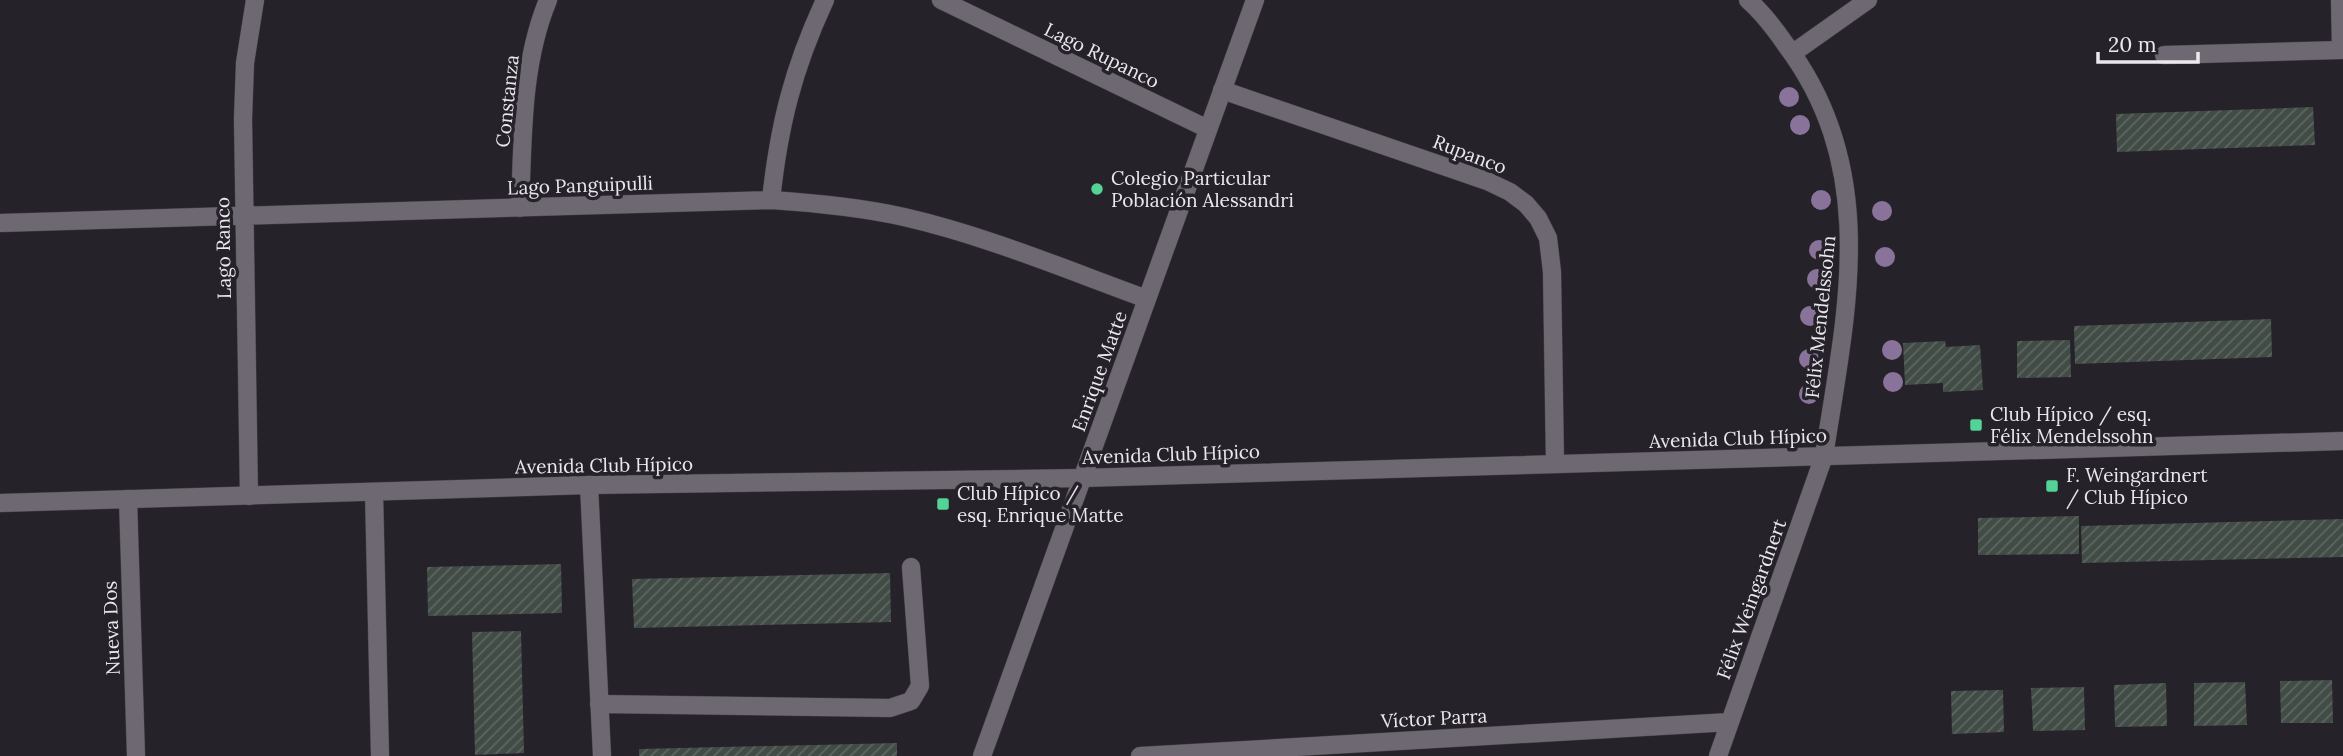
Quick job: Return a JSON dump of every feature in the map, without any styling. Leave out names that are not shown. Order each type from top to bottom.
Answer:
[{"type":"street","name":"Lago Ranco","points":[[249,496],[243,217],[245,63],[255,0]]},
{"type":"street","name":"Constanza","points":[[520,208],[523,117],[528,76],[536,37],[548,0]]},
{"type":"street","points":[[771,200],[785,106],[797,67],[825,0]]},
{"type":"street","name":"Lago Rupanco","points":[[941,0],[1208,129]]},
{"type":"street","name":"Enrique Matte","points":[[982,756],[1255,0]]},
{"type":"street","name":"Félix Mendelssohn","points":[[1748,0],[1793,53],[1821,99],[1841,161],[1850,230],[1847,294],[1824,456]]},
{"type":"street","points":[[1793,53],[1868,0]]},
{"type":"street","points":[[2164,55],[2341,50],[2340,0]]},
{"type":"street","name":"Rupanco","points":[[1222,90],[1487,181],[1510,192],[1538,218],[1548,238],[1552,272],[1555,464]]},
{"type":"street","name":"Lago Panguipulli","points":[[0,223],[771,200],[857,208],[904,217],[1015,251],[1147,299]]},
{"type":"street","name":"Avenida Club Hípico","points":[[0,503],[589,485],[1082,478],[2343,441]]},
{"type":"street","name":"Félix Weingardnert","points":[[1718,756],[1824,456]]},
{"type":"street","points":[[589,485],[602,756]]},
{"type":"street","points":[[374,492],[380,756]]},
{"type":"street","name":"Nueva Dos","points":[[128,499],[136,756]]},
{"type":"street","points":[[599,704],[890,708],[911,701],[920,687],[911,567]]},
{"type":"street","name":"Víctor Parra","points":[[1140,756],[1730,722]]},
{"type":"building","points":[[2313,107],[2315,145],[2117,152],[2116,114]]},
{"type":"building","points":[[2271,319],[2272,357],[2075,364],[2074,326]]},
{"type":"building","points":[[2070,340],[2071,377],[2017,378],[2017,341]]},
{"type":"building","points":[[1945,341],[1946,347],[1980,345],[1983,390],[1943,392],[1943,383],[1905,385],[1903,343]]},
{"type":"building","points":[[2079,516],[2079,554],[1978,555],[1978,518]]},
{"type":"building","points":[[2343,519],[2343,557],[2082,563],[2081,526]]},
{"type":"building","points":[[561,564],[562,613],[428,616],[427,567]]},
{"type":"building","points":[[890,573],[891,622],[634,628],[632,579]]},
{"type":"building","points":[[521,631],[524,753],[475,755],[472,632]]},
{"type":"building","points":[[2332,680],[2333,723],[2281,723],[2280,681]]},
{"type":"building","points":[[2245,682],[2247,725],[2194,726],[2194,683]]},
{"type":"building","points":[[2166,683],[2167,726],[2115,727],[2114,685]]},
{"type":"building","points":[[2084,687],[2085,730],[2033,731],[2031,688]]},
{"type":"building","points":[[2003,690],[2004,732],[1952,734],[1951,691]]},
{"type":"building","points":[[897,743],[897,756],[639,756],[639,749]]},
{"type":"place","name":"Colegio Particular Población Alessandri","points":[[1097,189]]},
{"type":"place","name":"Club Hípico / esq. Félix Mendelssohn","points":[[1976,425]]},
{"type":"place","name":"F. Weingardnert / Club Hípico","points":[[2052,486]]},
{"type":"place","name":"Club Hípico / esq. Enrique Matte","points":[[943,504]]}]
